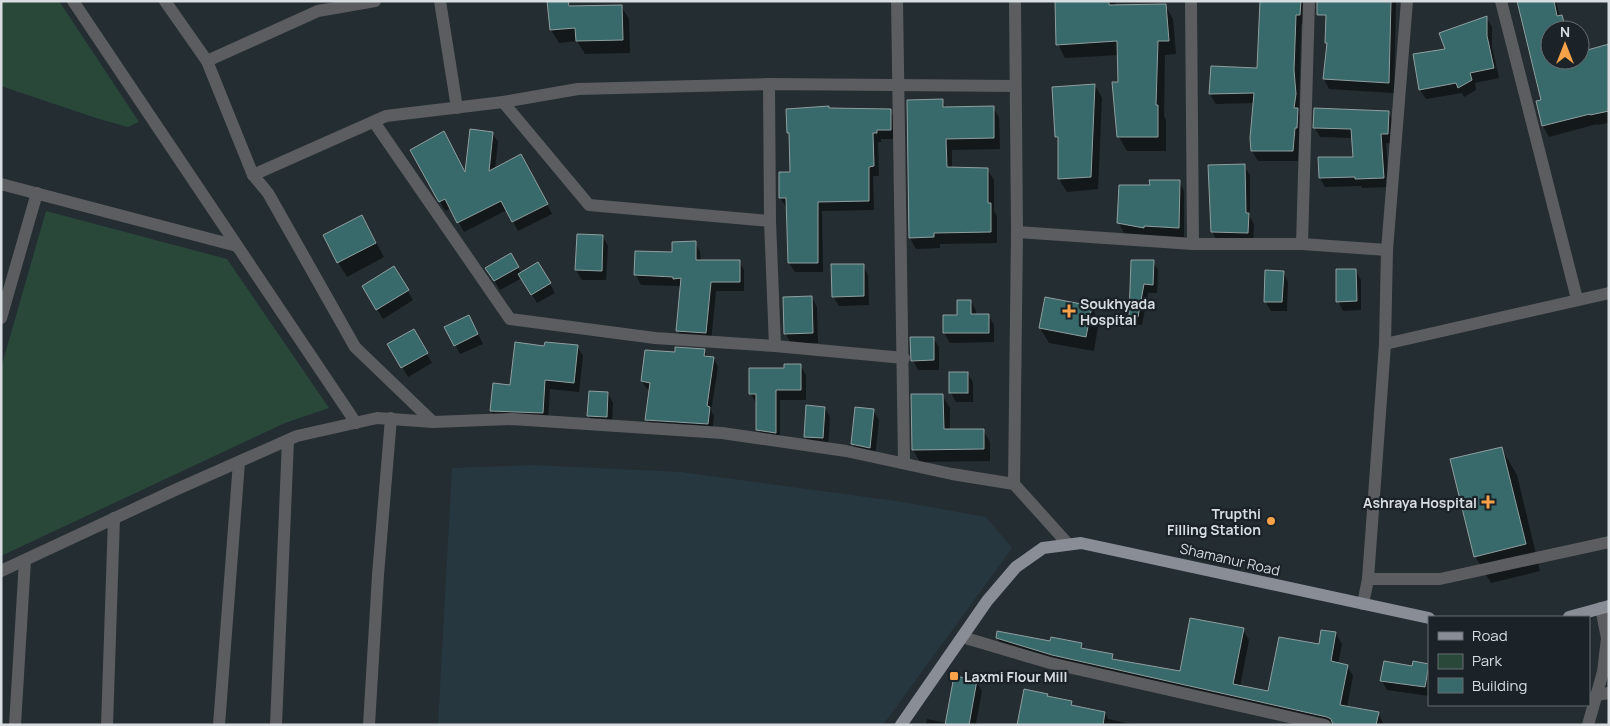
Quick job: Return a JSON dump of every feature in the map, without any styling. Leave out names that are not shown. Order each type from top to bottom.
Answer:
[{"type":"main road","name":"Shamanur Road","points":[[901,725],[988,601],[1016,567],[1043,548],[1080,543],[1114,549],[1428,618]]},
{"type":"main road","points":[[1572,616],[1605,606]]},
{"type":"street","points":[[73,1],[356,423]]},
{"type":"street","points":[[165,1],[207,61],[253,175],[268,193],[355,347],[434,422]]},
{"type":"street","points":[[207,61],[315,6],[375,1]]},
{"type":"street","points":[[440,1],[457,108]]},
{"type":"street","points":[[897,1],[904,358],[904,462]]},
{"type":"street","points":[[1014,484],[1017,232],[1015,1]]},
{"type":"street","points":[[1191,1],[1192,244]]},
{"type":"street","points":[[1302,244],[1310,1]]},
{"type":"street","points":[[1363,604],[1368,579],[1385,344],[1387,250],[1407,1]]},
{"type":"street","points":[[1501,1],[1577,299]]},
{"type":"street","points":[[253,175],[386,116],[503,102],[578,89],[769,84],[1015,86]]},
{"type":"street","points":[[769,84],[770,221],[775,346]]},
{"type":"street","points":[[503,102],[589,205],[770,221]]},
{"type":"street","points":[[374,122],[510,319],[656,338],[775,346],[904,358]]},
{"type":"street","points":[[1,184],[237,246]]},
{"type":"street","points":[[1,318],[37,193]]},
{"type":"street","points":[[1017,232],[1192,244],[1302,244],[1387,250]]},
{"type":"street","points":[[1385,344],[1609,293]]},
{"type":"street","points":[[1,571],[297,436],[377,418],[434,422],[512,419],[722,433],[846,451],[904,462],[952,474],[1014,484],[1068,544]]},
{"type":"street","points":[[369,725],[378,575],[391,418]]},
{"type":"street","points":[[276,725],[288,440]]},
{"type":"street","points":[[219,725],[239,462]]},
{"type":"street","points":[[107,725],[114,518]]},
{"type":"street","points":[[1368,579],[1440,579],[1609,542]]},
{"type":"street","points":[[14,725],[25,560]]},
{"type":"street","points":[[1588,725],[1603,694],[1603,672],[1607,638],[1605,606]]},
{"type":"street","points":[[962,637],[1050,663],[1325,725]]},
{"type":"shaded area","points":[[534,465],[681,472],[896,501],[986,517],[1012,548],[883,725],[438,725],[452,468]]},
{"type":"green space","points":[[1,1],[59,1],[139,122],[128,127],[1,86]]},
{"type":"green space","points":[[46,211],[227,259],[329,408],[285,423],[1,556],[1,368]]},
{"type":"building","points":[[547,1],[568,1],[569,6],[622,5],[623,40],[576,41],[575,28],[550,30]]},
{"type":"building","points":[[1055,1],[1109,1],[1109,5],[1166,4],[1169,41],[1158,41],[1156,105],[1158,105],[1158,137],[1117,137],[1112,82],[1118,82],[1117,41],[1056,45]]},
{"type":"building","points":[[1260,1],[1301,1],[1300,15],[1296,15],[1294,70],[1296,94],[1294,108],[1298,108],[1293,151],[1251,151],[1250,138],[1254,93],[1209,94],[1211,66],[1257,68]]},
{"type":"building","points":[[1317,1],[1391,1],[1389,83],[1323,79],[1327,43],[1325,43],[1326,15],[1317,15]]},
{"type":"building","points":[[1517,1],[1554,1],[1557,16],[1562,15],[1563,20],[1540,20],[1540,70],[1590,70],[1590,49],[1609,44],[1609,111],[1542,126],[1536,101],[1541,100]]},
{"type":"building","points":[[1487,16],[1487,36],[1494,68],[1470,73],[1472,80],[1458,88],[1456,83],[1419,90],[1413,54],[1445,49],[1439,33]]},
{"type":"building","points":[[1095,84],[1091,177],[1058,179],[1058,137],[1055,137],[1052,87]]},
{"type":"building","points":[[943,99],[943,107],[994,106],[994,138],[946,139],[947,167],[988,168],[988,203],[991,203],[991,232],[934,233],[934,237],[909,238],[907,100]]},
{"type":"building","points":[[829,106],[829,108],[891,109],[891,130],[877,130],[877,133],[873,133],[874,166],[869,167],[869,201],[818,202],[818,263],[788,263],[786,198],[779,198],[779,172],[790,172],[786,109]]},
{"type":"building","points":[[1314,108],[1389,111],[1388,134],[1381,134],[1384,178],[1319,178],[1318,157],[1353,157],[1351,129],[1313,128]]},
{"type":"building","points":[[470,129],[493,132],[489,171],[521,154],[548,204],[512,222],[501,201],[457,223],[445,199],[439,202],[437,199],[410,150],[444,131],[465,172]]},
{"type":"building","points":[[1245,164],[1246,213],[1249,213],[1248,233],[1211,232],[1208,165]]},
{"type":"building","points":[[1149,180],[1180,180],[1179,228],[1144,226],[1144,228],[1117,223],[1119,185],[1150,185]]},
{"type":"building","points":[[362,215],[376,243],[337,263],[323,235]]},
{"type":"building","points":[[577,234],[603,235],[602,271],[575,270]]},
{"type":"building","points":[[696,241],[696,260],[740,260],[740,282],[711,282],[706,333],[676,331],[681,278],[673,279],[673,277],[634,275],[635,251],[672,252],[672,242]]},
{"type":"building","points":[[511,253],[519,267],[494,281],[485,268]]},
{"type":"building","points":[[1131,260],[1154,260],[1153,285],[1144,284],[1138,317],[1129,316]]},
{"type":"building","points":[[538,262],[551,283],[531,295],[518,274]]},
{"type":"building","points":[[831,264],[864,264],[864,296],[832,297]]},
{"type":"building","points":[[394,266],[409,290],[376,310],[362,286]]},
{"type":"building","points":[[1336,269],[1356,269],[1357,301],[1336,302]]},
{"type":"building","points":[[1265,270],[1284,271],[1282,302],[1264,302]]},
{"type":"building","points":[[812,296],[813,333],[784,334],[783,297]]},
{"type":"building","points":[[1045,297],[1092,306],[1086,337],[1039,328]]},
{"type":"building","points":[[957,300],[971,300],[971,314],[989,314],[989,333],[943,333],[943,315],[957,315]]},
{"type":"building","points":[[469,315],[478,334],[454,346],[444,327]]},
{"type":"building","points":[[414,329],[428,353],[401,368],[387,344]]},
{"type":"building","points":[[910,337],[934,337],[934,360],[911,361]]},
{"type":"building","points":[[515,342],[544,346],[545,342],[578,345],[574,383],[545,380],[543,413],[490,411],[493,383],[510,385]]},
{"type":"building","points":[[675,347],[705,349],[704,356],[714,357],[707,406],[710,407],[708,424],[645,420],[650,383],[641,381],[645,350],[675,352]]},
{"type":"building","points":[[784,364],[801,364],[801,390],[776,390],[776,433],[756,430],[756,394],[749,394],[749,368],[784,368]]},
{"type":"building","points":[[949,372],[968,372],[968,393],[949,393]]},
{"type":"building","points":[[589,391],[608,392],[607,417],[587,416]]},
{"type":"building","points":[[911,394],[943,394],[944,429],[984,429],[984,449],[912,450]]},
{"type":"building","points":[[806,405],[825,407],[823,438],[804,437]]},
{"type":"building","points":[[855,407],[874,409],[870,448],[851,444]]},
{"type":"building","name":"Ashraya Hospital","points":[[1502,447],[1526,544],[1474,557],[1450,459]]},
{"type":"building","points":[[1190,618],[1244,628],[1233,684],[1268,691],[1279,637],[1319,644],[1321,630],[1336,632],[1331,661],[1348,665],[1340,705],[1379,712],[1376,725],[1333,725],[1331,719],[1327,717],[1052,655],[996,638],[997,631],[1050,641],[1051,637],[1082,643],[1081,648],[1113,654],[1112,659],[1180,671]]},
{"type":"building","points":[[1384,661],[1412,666],[1413,661],[1428,664],[1425,687],[1380,681]]},
{"type":"building","points":[[954,676],[977,680],[969,725],[945,725]]},
{"type":"building","points":[[1024,689],[1072,701],[1071,705],[1105,712],[1103,725],[1017,725]]},
{"type":"place","name":"Soukhyada Hospital","points":[[1069,311]]},
{"type":"place","name":"Ashraya Hospital","points":[[1488,502]]},
{"type":"place","name":"Trupthi Filling Station","points":[[1271,521]]},
{"type":"place","name":"Laxmi Flour Mill","points":[[954,676]]}]
